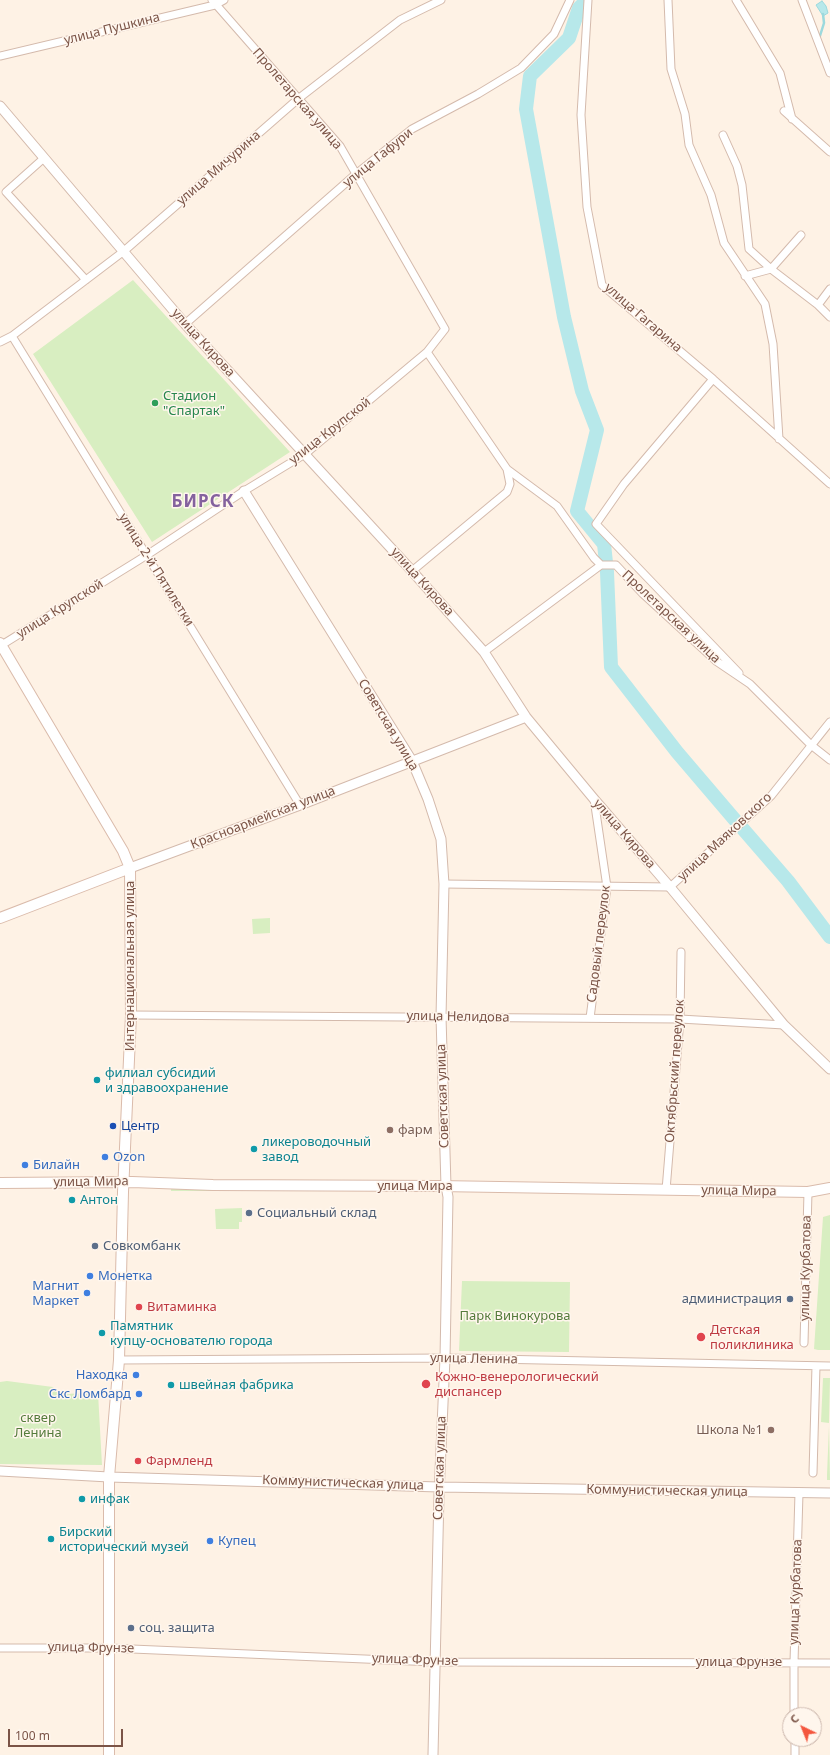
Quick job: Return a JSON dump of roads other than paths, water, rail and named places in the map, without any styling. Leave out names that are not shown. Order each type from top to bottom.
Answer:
[{"type":"main road","name":"Интернациональная улица","points":[[1,645],[123,851],[130,868],[131,1015],[119,1360],[109,1477],[109,1755]]},
{"type":"main road","name":"Красноармейская улица","points":[[0,918],[130,868]]},
{"type":"main road","name":"улица Мира","points":[[0,1183],[124,1182],[213,1185],[446,1186],[808,1192],[830,1188]]},
{"type":"street","name":"улица Пушкина","points":[[0,56],[224,0]]},
{"type":"street","name":"улица Мичурина","points":[[0,342],[12,336],[124,251],[298,99],[400,20],[441,0]]},
{"type":"street","name":"улица Гафури","points":[[185,324],[356,174],[412,129],[478,94],[521,68],[554,34],[570,0]]},
{"type":"street","name":"улица Гагарина","points":[[588,0],[581,115],[587,206],[602,285],[713,379],[830,484]]},
{"type":"street","points":[[668,0],[671,69],[685,114],[689,145],[711,195],[724,243],[765,304],[767,311],[774,344],[779,439]]},
{"type":"street","points":[[736,0],[780,73],[792,119]]},
{"type":"street","points":[[802,0],[830,73]]},
{"type":"street","name":"Пролетарская улица","points":[[213,2],[340,146],[445,329]]},
{"type":"street","name":"улица Кирова","points":[[0,106],[185,324],[412,571],[484,652],[526,717],[594,799],[670,887],[784,1025],[830,1069]]},
{"type":"street","points":[[784,111],[830,152]]},
{"type":"street","points":[[723,135],[737,166],[742,185],[749,249],[771,269],[818,305],[830,317]]},
{"type":"street","points":[[44,158],[6,192],[86,280]]},
{"type":"street","points":[[745,276],[771,269],[801,235]]},
{"type":"street","points":[[818,305],[830,289]]},
{"type":"street","name":"улица Крупской","points":[[1,645],[147,555],[244,491],[305,454],[427,352],[445,329]]},
{"type":"street","name":"улица 2-й Пятилетки","points":[[12,336],[300,805]]},
{"type":"street","points":[[427,352],[507,469],[557,506],[594,558],[602,565],[484,652]]},
{"type":"street","name":"Пролетарская улица","points":[[713,379],[624,484],[596,524],[750,684],[811,745],[830,760]]},
{"type":"street","points":[[412,571],[507,492],[510,484],[507,469]]},
{"type":"street","name":"Советская улица","points":[[244,491],[412,761],[428,799],[441,839],[444,884],[441,1017],[446,1186],[448,1197],[445,1358],[439,1487],[434,1662],[433,1755]]},
{"type":"street","name":"Пролетарская улица","points":[[602,565],[616,565],[643,594],[716,661],[750,684]]},
{"type":"street","name":"Красноармейская улица","points":[[130,868],[300,805],[526,717]]},
{"type":"street","name":"улица Маяковского","points":[[444,884],[670,887],[771,796],[830,722]]},
{"type":"street","name":"Садовый переулок","points":[[590,1018],[608,887],[594,799]]},
{"type":"street","name":"Октябрьский переулок","points":[[666,1190],[680,1019],[681,952]]},
{"type":"street","name":"улица Нелидова","points":[[131,1015],[680,1019],[784,1025]]},
{"type":"street","name":"улица Курбатова","points":[[804,1343],[808,1192]]},
{"type":"street","name":"улица Ленина","points":[[119,1360],[445,1358],[830,1366]]},
{"type":"street","points":[[813,1473],[816,1366]]},
{"type":"street","name":"Коммунистическая улица","points":[[0,1471],[109,1477],[439,1487],[830,1493]]},
{"type":"street","name":"улица Курбатова","points":[[794,1707],[799,1493]]},
{"type":"street","name":"улица Фрунзе","points":[[0,1648],[109,1648],[434,1662],[830,1662]]},
{"type":"water","points":[[822,1],[826,6],[828,13],[823,16],[816,5]]},
{"type":"waterway","points":[[582,5],[579,8],[569,38],[530,76],[526,109],[564,317],[582,391],[597,430],[577,511],[604,544],[607,572],[611,667],[677,752],[735,820]]},
{"type":"waterway","points":[[819,39],[824,23],[823,14]]},
{"type":"waterway","points":[[743,829],[788,881],[830,937]]},
{"type":"place","name":"Стадион \"Спартак\"","points":[[155,403]]},
{"type":"place","name":"филиал субсидий и здравоохранение","points":[[97,1080]]},
{"type":"place","name":"Центр","points":[[113,1126]]},
{"type":"place","name":"фарм","points":[[390,1130]]},
{"type":"place","name":"ликероводочный завод","points":[[254,1149]]},
{"type":"place","name":"Ozon","points":[[105,1157]]},
{"type":"place","name":"Билайн","points":[[25,1165]]},
{"type":"place","name":"Антон","points":[[72,1200]]},
{"type":"place","name":"Социальный склад","points":[[249,1213]]},
{"type":"place","name":"Совкомбанк","points":[[95,1246]]},
{"type":"place","name":"Монетка","points":[[90,1276]]},
{"type":"place","name":"Магнит Маркет","points":[[87,1293]]},
{"type":"place","name":"администрация","points":[[790,1299]]},
{"type":"place","name":"Витаминка","points":[[139,1307]]},
{"type":"place","name":"Памятник купцу-основателю города","points":[[102,1333]]},
{"type":"place","name":"Детская поликлиника","points":[[701,1337]]},
{"type":"place","name":"Находка","points":[[136,1375]]},
{"type":"place","name":"Кожно-венерологический диспансер","points":[[426,1384]]},
{"type":"place","name":"швейная фабрика","points":[[171,1385]]},
{"type":"place","name":"Скс Ломбард","points":[[139,1394]]},
{"type":"place","name":"Школа №1","points":[[771,1430]]},
{"type":"place","name":"Фармленд","points":[[138,1461]]},
{"type":"place","name":"инфак","points":[[82,1499]]},
{"type":"place","name":"Бирский исторический музей","points":[[51,1539]]},
{"type":"place","name":"Купец","points":[[210,1541]]},
{"type":"place","name":"соц. защита","points":[[131,1628]]},
{"type":"district","name":"БИРСК","points":[[203,502]]},
{"type":"park label","name":"Парк Винокурова","points":[[515,1316]]},
{"type":"park label","name":"сквер Ленина","points":[[38,1426]]}]
